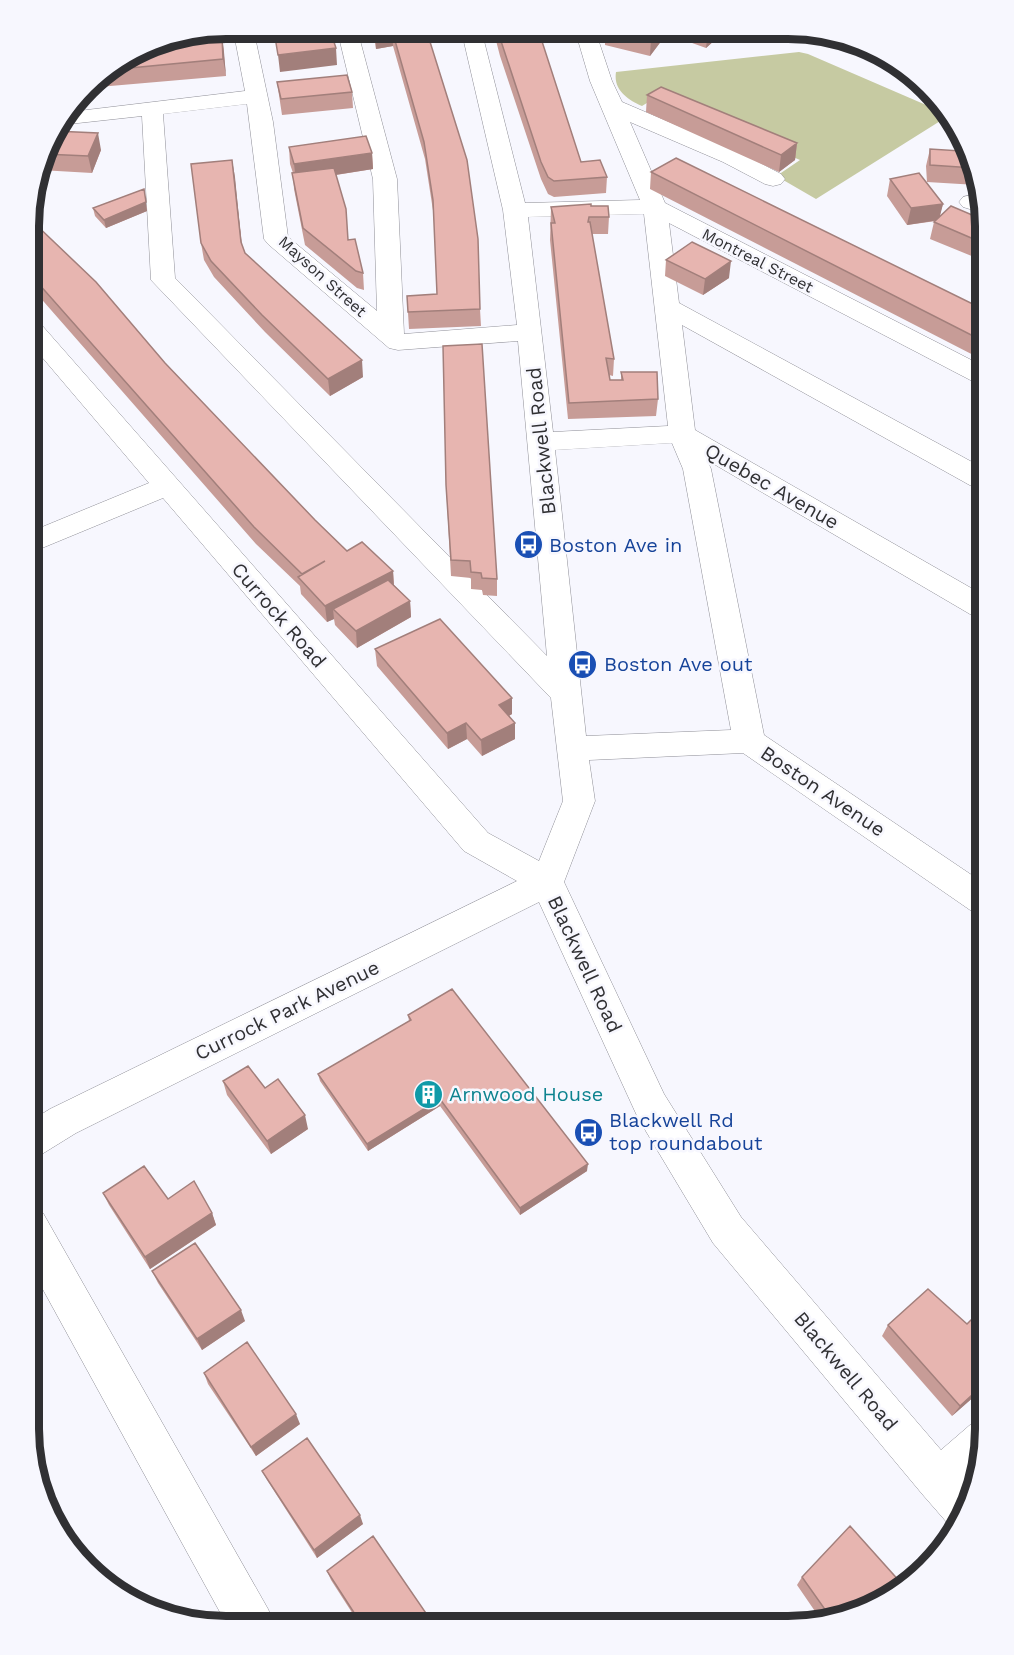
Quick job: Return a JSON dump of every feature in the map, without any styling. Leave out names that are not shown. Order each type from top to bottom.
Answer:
[{"type":"street","name":"Mayson Street","points":[[245,39],[257,96],[276,240],[390,336]]},
{"type":"street","points":[[350,39],[385,179],[390,336],[398,342],[530,332]]},
{"type":"street","name":"Blackwell Road","points":[[473,39],[515,210],[530,332],[571,749],[579,801],[547,882],[651,1106],[727,1230],[959,1504]]},
{"type":"street","points":[[588,39],[602,81],[655,207],[682,434],[697,469],[749,741]]},
{"type":"street","points":[[74,118],[257,96]]},
{"type":"street","points":[[613,106],[731,157],[773,179]]},
{"type":"street","points":[[152,108],[164,280],[566,695]]},
{"type":"street","name":"Montreal Street","points":[[515,210],[655,207],[975,371]]},
{"type":"street","points":[[667,307],[975,476]]},
{"type":"street","name":"Currock Road","points":[[39,337],[477,842],[547,882]]},
{"type":"street","name":"Quebec Avenue","points":[[541,442],[682,434],[975,603]]},
{"type":"street","points":[[39,539],[167,486]]},
{"type":"street","name":"Boston Avenue","points":[[571,749],[749,741],[975,895]]},
{"type":"street","name":"Currock Park Avenue","points":[[39,1136],[63,1121],[547,882]]},
{"type":"street","points":[[39,1244],[247,1616]]},
{"type":"street","points":[[938,1480],[974,1450]]},
{"type":"green space","points":[[799,52],[932,108],[941,120],[816,199],[778,177],[800,160],[655,98],[642,106],[632,101],[619,89],[616,72]]},
{"type":"building","points":[[222,39],[223,59],[126,68],[166,49],[202,41]]},
{"type":"building","points":[[275,39],[333,39],[336,48],[278,55]]},
{"type":"building","points":[[395,39],[429,39],[467,160],[478,239],[480,309],[408,312],[407,296],[437,294],[433,200],[424,142]]},
{"type":"building","points":[[500,39],[541,39],[581,162],[600,160],[607,177],[554,181],[548,177]]},
{"type":"building","points":[[347,75],[352,92],[281,99],[277,82]]},
{"type":"building","points":[[661,87],[797,143],[781,155],[647,95]]},
{"type":"building","points":[[65,131],[98,133],[88,156],[53,154]]},
{"type":"building","points":[[366,136],[372,153],[294,164],[289,147]]},
{"type":"building","points":[[930,149],[959,151],[965,167],[930,165]]},
{"type":"building","points":[[676,158],[975,305],[975,337],[651,172]]},
{"type":"building","points":[[232,160],[241,242],[245,253],[362,360],[328,379],[262,315],[211,261],[201,243],[191,164]]},
{"type":"building","points":[[334,168],[346,209],[348,240],[355,239],[363,273],[356,271],[303,228],[292,173]]},
{"type":"building","points":[[919,173],[943,204],[911,208],[890,179]]},
{"type":"building","points":[[144,189],[146,202],[104,220],[93,208]]},
{"type":"building","points":[[591,204],[591,206],[608,206],[609,217],[589,217],[588,222],[590,222],[614,359],[606,358],[610,380],[623,380],[621,372],[657,372],[658,399],[569,403],[551,223],[555,223],[551,207]]},
{"type":"building","points":[[951,206],[975,216],[975,240],[934,222]]},
{"type":"building","points":[[39,228],[96,282],[165,363],[315,520],[347,551],[362,542],[393,571],[325,606],[298,577],[325,561],[302,574],[254,527],[39,284]]},
{"type":"building","points":[[692,242],[731,261],[705,279],[666,260]]},
{"type":"building","points":[[482,344],[497,579],[482,578],[481,573],[471,572],[470,561],[451,560],[446,485],[443,346]]},
{"type":"building","points":[[388,580],[410,601],[356,631],[333,609]]},
{"type":"building","points":[[440,619],[512,698],[499,705],[515,723],[481,740],[466,723],[447,733],[375,649]]},
{"type":"building","name":"Arnwood House","points":[[452,989],[588,1164],[520,1208],[440,1099],[367,1144],[318,1074],[411,1020],[408,1015]]},
{"type":"building","points":[[248,1066],[265,1088],[278,1079],[305,1115],[267,1141],[223,1081]]},
{"type":"building","points":[[144,1166],[168,1199],[194,1181],[212,1213],[145,1257],[103,1193]]},
{"type":"building","points":[[195,1243],[241,1310],[197,1339],[152,1271]]},
{"type":"building","points":[[928,1289],[967,1324],[975,1316],[975,1392],[960,1406],[888,1325]]},
{"type":"building","points":[[247,1342],[296,1414],[251,1447],[204,1373]]},
{"type":"building","points":[[307,1438],[360,1515],[314,1550],[262,1471]]},
{"type":"building","points":[[850,1526],[898,1580],[859,1602],[826,1611],[802,1577]]},
{"type":"building","points":[[373,1536],[428,1616],[356,1616],[327,1571]]},
{"type":"place","name":"Boston Ave in","points":[[528,545]]},
{"type":"place","name":"Boston Ave out","points":[[583,664]]},
{"type":"place","name":"Arnwood House","points":[[428,1094]]},
{"type":"place","name":"Blackwell Rd top roundabout","points":[[588,1132]]}]
